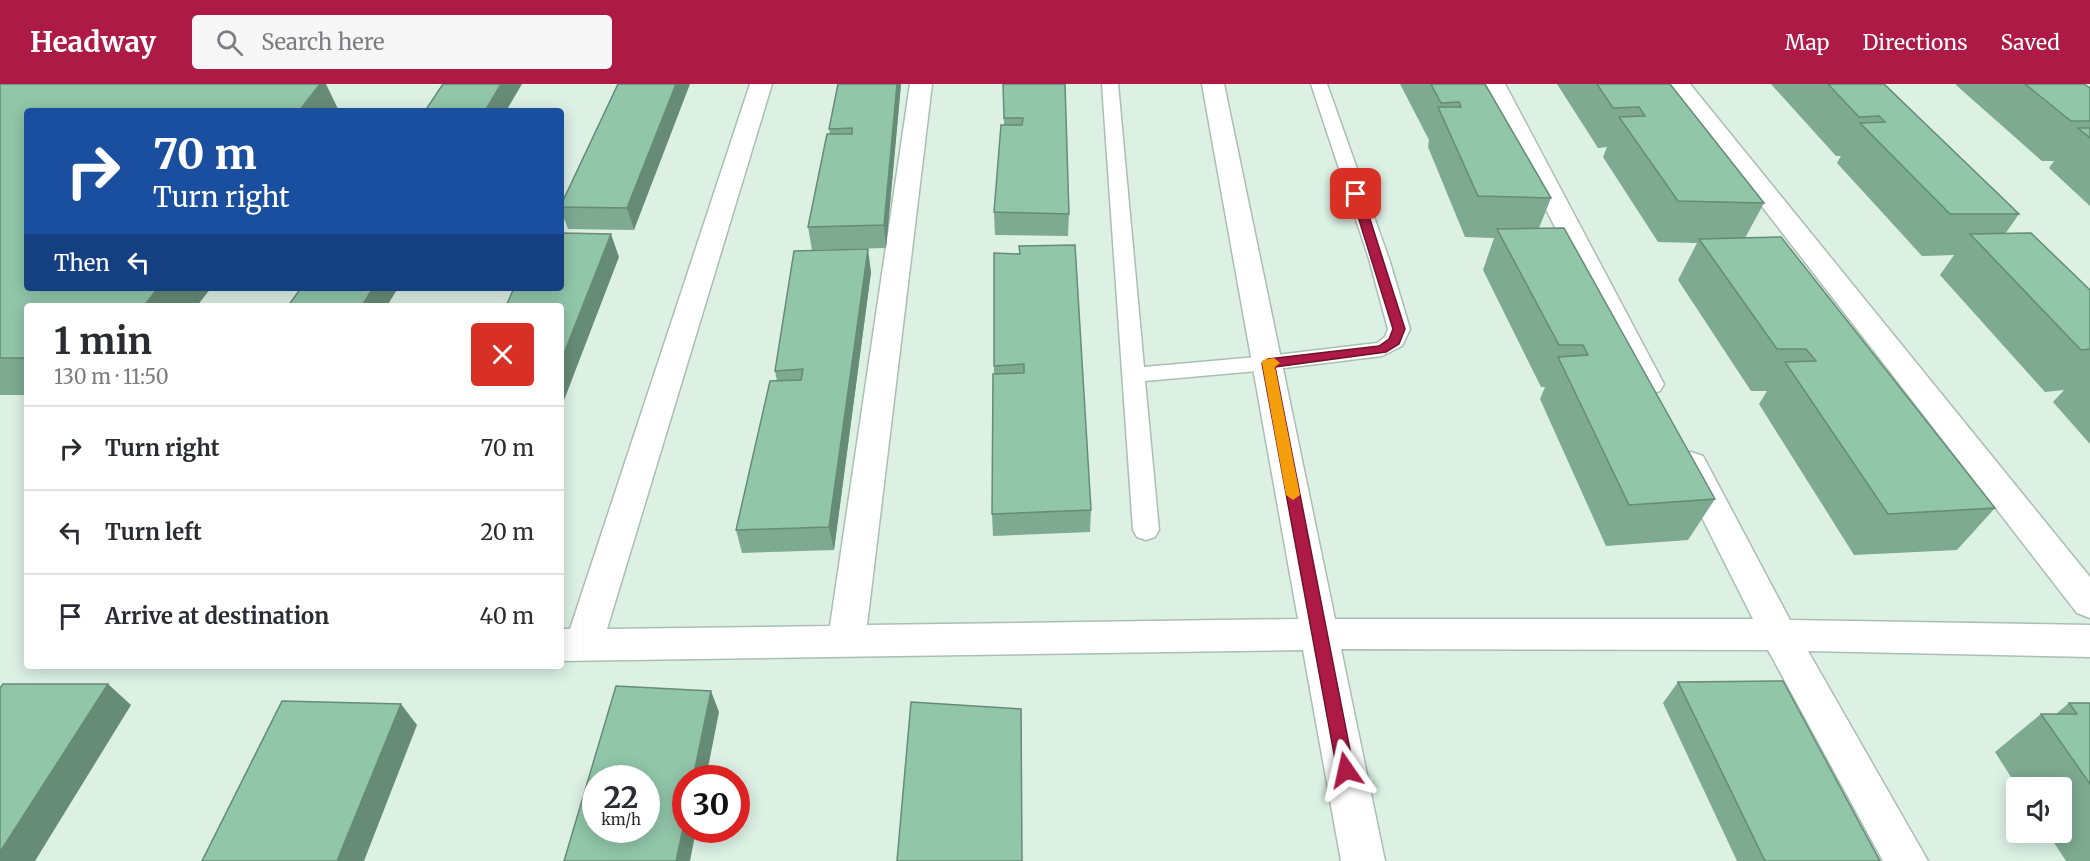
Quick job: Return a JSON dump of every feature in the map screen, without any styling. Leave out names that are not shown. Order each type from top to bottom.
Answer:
[{"type":"street","points":[[761,84],[572,645],[1320,634],[1779,634],[2090,641]]},
{"type":"street","points":[[846,641],[921,84]]},
{"type":"street","points":[[1213,84],[1363,861]]},
{"type":"street","points":[[1494,84],[1779,634],[1906,861]]},
{"type":"street","points":[[1678,84],[2090,603]]},
{"type":"lane","points":[[1110,84],[1146,530]]},
{"type":"lane","points":[[1133,375],[1268,363],[1382,349],[1394,341],[1399,329],[1379,259],[1319,84]]},
{"type":"building","points":[[0,84],[320,84],[301,108],[24,108],[24,291],[156,291],[146,303],[24,303],[24,358],[0,358]]},
{"type":"building","points":[[443,84],[501,84],[487,108],[427,108]]},
{"type":"building","points":[[618,84],[676,84],[627,208],[564,207],[564,199]]},
{"type":"building","points":[[838,84],[897,84],[884,225],[808,227],[827,134],[852,134],[852,128],[829,129]]},
{"type":"building","points":[[1003,84],[1065,84],[1069,214],[994,212],[1001,125],[1022,125],[1023,118],[1004,118]]},
{"type":"building","points":[[1431,84],[1485,84],[1551,198],[1478,196],[1438,107],[1461,107],[1459,102],[1441,103]]},
{"type":"building","points":[[1597,84],[1670,84],[1764,203],[1678,201],[1619,117],[1645,116],[1639,107],[1613,108]]},
{"type":"building","points":[[1828,84],[1884,84],[2019,214],[1950,214],[1860,123],[1885,122],[1879,116],[1859,117]]},
{"type":"building","points":[[2025,84],[2084,84],[2090,88],[2090,121],[2071,121]]},
{"type":"building","points":[[2078,128],[2090,128],[2090,138]]},
{"type":"building","points":[[1564,228],[1715,499],[1629,505],[1558,357],[1588,355],[1583,345],[1559,345],[1497,229]]},
{"type":"building","points":[[564,233],[611,234],[564,353],[564,303],[507,303],[513,291],[564,291]]},
{"type":"building","points":[[2031,233],[2090,290],[2090,349],[2081,350],[1970,234]]},
{"type":"building","points":[[1781,237],[1995,508],[1888,514],[1785,362],[1816,361],[1806,349],[1777,349],[1699,239]]},
{"type":"building","points":[[1075,245],[1091,510],[992,514],[993,374],[1024,373],[1024,364],[994,366],[994,253],[1020,254],[1019,246]]},
{"type":"building","points":[[868,249],[829,527],[736,530],[770,381],[801,380],[803,369],[775,371],[794,251]]},
{"type":"building","points":[[299,291],[371,291],[364,303],[290,303]]},
{"type":"building","points":[[1783,681],[1880,861],[1765,861],[1678,682]]},
{"type":"building","points":[[3,684],[108,684],[0,852],[0,688]]},
{"type":"building","points":[[616,686],[711,691],[696,765],[672,765],[672,843],[680,843],[676,861],[564,861],[582,800],[582,843],[660,843],[660,765],[593,765]]},
{"type":"building","points":[[282,701],[401,704],[337,861],[202,861]]},
{"type":"building","points":[[911,702],[1021,709],[1022,861],[897,861]]},
{"type":"building","points":[[2069,703],[2090,703],[2090,784],[2041,714],[2077,714]]},
{"type":"slow traffic","points":[[1274,363],[1268,363],[1293,495]]},
{"type":"route","points":[[1346,770],[1268,363],[1382,349],[1394,341],[1399,329],[1379,259],[1356,194]]}]
